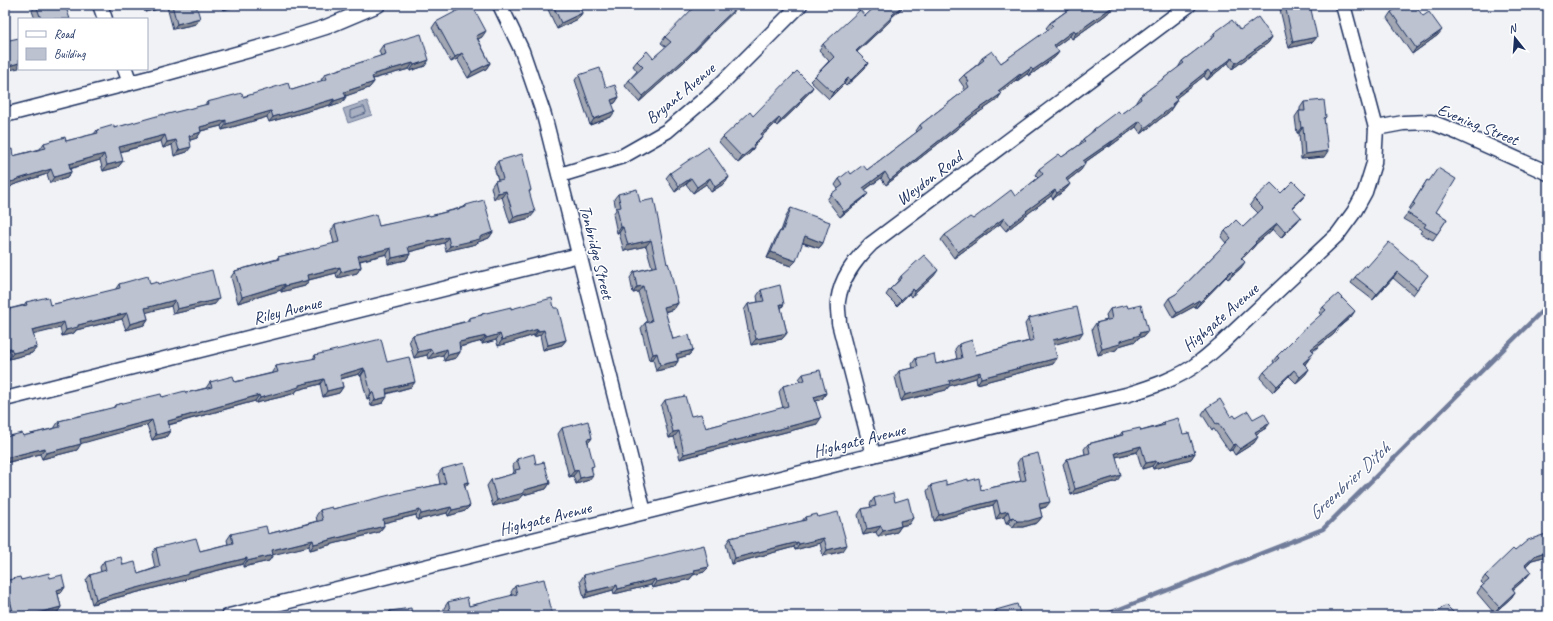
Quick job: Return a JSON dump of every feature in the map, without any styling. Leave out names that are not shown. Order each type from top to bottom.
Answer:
[{"type":"street","points":[[100,5],[106,18]]},
{"type":"street","points":[[5,115],[227,57],[326,27],[378,5]]},
{"type":"street","name":"Tonbridge Street","points":[[500,5],[522,51],[539,101],[560,175],[578,255],[644,512]]},
{"type":"street","name":"Bryant Avenue","points":[[560,175],[623,156],[667,131],[714,90],[800,5]]},
{"type":"street","name":"Weydon Road","points":[[873,455],[839,323],[838,301],[844,279],[855,260],[871,244],[1189,5]]},
{"type":"street","points":[[1343,5],[1376,128]]},
{"type":"street","points":[[124,70],[130,83]]},
{"type":"street","name":"Evening Street","points":[[1376,128],[1403,123],[1431,122],[1459,133],[1548,174]]},
{"type":"street","name":"Highgate Avenue","points":[[228,616],[1148,388],[1175,377],[1201,362],[1338,234],[1354,212],[1365,192],[1374,163],[1376,128]]},
{"type":"street","name":"Riley Avenue","points":[[5,398],[578,255]]},
{"type":"water","points":[[367,101],[372,115],[348,123],[343,109]]},
{"type":"building","points":[[36,5],[65,5],[70,18],[41,18]]},
{"type":"building","points":[[172,5],[196,5],[200,18],[177,24]]},
{"type":"building","points":[[468,5],[472,5],[486,31],[476,36],[490,63],[472,72],[462,53],[455,57],[436,22]]},
{"type":"building","points":[[553,5],[579,5],[582,13],[561,23]]},
{"type":"building","points":[[696,5],[739,5],[690,54],[643,96],[629,80],[643,67],[637,61],[647,51],[653,58],[671,42],[665,37]]},
{"type":"building","points":[[877,5],[903,5],[856,51],[868,63],[851,80],[848,78],[833,93],[815,76],[834,57],[823,44],[860,10],[865,16]]},
{"type":"building","points":[[1075,5],[1115,5],[1076,33],[1074,30],[1054,45],[1059,52],[1033,70],[1031,68],[1021,75],[1020,74],[998,91],[1001,94],[976,111],[890,180],[885,172],[863,188],[868,194],[844,212],[831,194],[843,185],[839,179],[849,171],[851,174],[863,165],[867,170],[922,128],[920,125],[969,87],[967,83],[969,82],[964,75],[984,60],[982,58],[992,51],[1001,63],[1053,26],[1050,23]]},
{"type":"building","points":[[1285,5],[1310,5],[1317,37],[1293,42]]},
{"type":"building","points":[[1402,5],[1415,5],[1423,16],[1429,12],[1442,30],[1416,48],[1391,12]]},
{"type":"building","points":[[1258,17],[1272,37],[1236,63],[1232,58],[1211,74],[1208,70],[1174,97],[1177,100],[1172,104],[1173,106],[1145,128],[1140,121],[1083,161],[1085,164],[1066,179],[1070,184],[1057,193],[1055,190],[1026,211],[1027,212],[1010,225],[1004,218],[958,252],[945,235],[970,217],[973,219],[1011,190],[1015,196],[1043,174],[1039,169],[1059,154],[1062,157],[1085,141],[1083,139],[1118,111],[1121,114],[1141,99],[1140,96],[1184,63],[1182,61],[1215,36],[1214,33],[1232,20],[1240,30]]},
{"type":"building","points":[[421,34],[429,60],[374,74],[372,77],[374,82],[344,92],[346,97],[334,101],[334,99],[273,117],[271,111],[226,124],[226,120],[200,127],[201,132],[189,136],[191,147],[179,150],[176,140],[167,142],[165,135],[119,147],[123,161],[107,165],[104,154],[69,164],[71,172],[54,177],[51,169],[5,183],[5,151],[12,149],[13,156],[46,148],[44,143],[65,137],[66,141],[98,133],[97,130],[114,125],[114,128],[208,104],[207,102],[242,93],[243,97],[288,83],[290,89],[292,90],[327,79],[325,74],[386,54],[383,45]]},
{"type":"building","points":[[18,38],[18,63],[5,67],[5,41]]},
{"type":"building","points":[[600,68],[606,88],[615,85],[619,97],[611,100],[615,111],[594,119],[579,75]]},
{"type":"building","points":[[797,71],[813,87],[781,120],[779,118],[761,134],[762,136],[753,145],[754,147],[742,157],[723,137],[750,112],[753,116]]},
{"type":"building","points":[[1324,100],[1326,117],[1324,118],[1328,151],[1305,154],[1303,127],[1301,128],[1299,111],[1305,111],[1304,102]]},
{"type":"building","points":[[708,147],[729,177],[715,187],[710,178],[697,187],[691,178],[679,186],[670,173]]},
{"type":"building","points":[[522,154],[531,190],[529,191],[535,212],[514,217],[506,191],[498,193],[495,181],[503,179],[498,161]]},
{"type":"building","points":[[1438,168],[1456,179],[1436,212],[1447,219],[1437,234],[1424,227],[1426,224],[1407,213],[1415,204],[1413,203],[1427,180],[1429,181]]},
{"type":"building","points":[[1293,181],[1306,194],[1292,207],[1301,217],[1285,232],[1277,223],[1255,242],[1256,243],[1241,258],[1245,262],[1233,273],[1231,271],[1200,302],[1199,300],[1177,313],[1169,298],[1176,294],[1231,238],[1225,231],[1236,220],[1243,227],[1263,208],[1254,199],[1271,183],[1281,193]]},
{"type":"building","points":[[637,189],[640,202],[654,199],[667,264],[668,263],[670,269],[678,303],[664,307],[673,339],[689,335],[693,350],[676,354],[678,361],[660,365],[657,353],[653,354],[645,323],[652,321],[643,286],[637,287],[634,272],[657,266],[651,240],[628,245],[623,227],[621,227],[617,208],[621,207],[618,194]]},
{"type":"building","points":[[484,200],[493,232],[480,237],[480,239],[450,246],[448,237],[408,247],[410,254],[392,258],[391,248],[358,256],[361,267],[341,272],[340,267],[308,275],[309,280],[285,286],[285,284],[242,297],[235,271],[279,259],[278,257],[339,242],[335,225],[376,214],[379,226],[430,216],[466,207],[466,205]]},
{"type":"building","points":[[791,208],[830,222],[823,243],[805,236],[796,261],[771,252],[780,231],[782,232]]},
{"type":"building","points":[[1389,242],[1428,275],[1417,289],[1397,272],[1377,294],[1355,277],[1366,265],[1367,267]]},
{"type":"building","points":[[924,255],[938,270],[915,291],[913,289],[901,300],[890,289],[902,278],[901,276]]},
{"type":"building","points":[[212,270],[219,299],[177,309],[175,300],[145,308],[148,319],[130,324],[127,313],[78,325],[78,327],[66,330],[64,322],[32,330],[37,347],[13,353],[11,348],[5,349],[5,310],[27,305],[26,302],[48,297],[50,305],[120,288],[119,284],[148,276],[150,284],[157,282],[158,284]]},
{"type":"building","points":[[780,285],[784,304],[780,304],[787,333],[756,339],[748,304],[764,301],[761,290]]},
{"type":"building","points":[[1338,294],[1355,311],[1338,328],[1311,349],[1314,352],[1303,363],[1309,369],[1300,377],[1294,370],[1277,386],[1264,372],[1279,358],[1277,356],[1298,335],[1326,310],[1323,307]]},
{"type":"building","points":[[552,298],[554,308],[558,308],[566,340],[548,345],[544,330],[538,331],[538,329],[502,340],[500,334],[486,338],[486,336],[459,342],[460,352],[448,355],[447,349],[433,353],[431,349],[418,352],[413,335],[469,321],[469,318],[482,314],[511,307],[511,309]]},
{"type":"building","points":[[1127,305],[1128,308],[1141,305],[1148,331],[1120,341],[1120,344],[1102,349],[1096,323],[1112,319],[1110,309]]},
{"type":"building","points":[[1077,307],[1083,332],[1053,340],[1057,358],[981,378],[980,372],[949,381],[950,384],[905,395],[899,371],[918,367],[916,358],[934,354],[936,364],[962,358],[959,344],[972,340],[976,355],[1034,340],[1029,318]]},
{"type":"building","points":[[381,339],[387,362],[409,357],[415,382],[386,389],[387,397],[375,400],[373,392],[371,393],[364,368],[340,375],[343,387],[327,391],[324,379],[299,385],[299,387],[260,398],[259,395],[168,421],[170,431],[156,435],[152,420],[80,439],[81,444],[46,453],[45,448],[5,458],[5,437],[22,433],[23,436],[60,427],[59,421],[115,407],[115,405],[161,394],[162,397],[185,391],[186,393],[212,387],[210,382],[233,376],[235,382],[278,372],[276,366],[316,358],[315,355]]},
{"type":"building","points":[[820,370],[826,393],[814,397],[821,418],[684,454],[679,431],[673,432],[665,400],[685,396],[691,416],[701,414],[706,428],[788,406],[783,386],[805,380],[803,374]]},
{"type":"building","points":[[1220,399],[1231,417],[1234,415],[1236,418],[1248,411],[1253,419],[1264,413],[1270,423],[1255,432],[1258,437],[1240,449],[1236,444],[1233,445],[1218,423],[1216,424],[1206,408]]},
{"type":"building","points":[[1178,418],[1183,434],[1189,433],[1195,453],[1157,463],[1156,461],[1146,463],[1141,446],[1115,453],[1121,475],[1075,489],[1067,459],[1090,453],[1088,444],[1123,435],[1122,432],[1140,428],[1141,431],[1165,425],[1164,422]]},
{"type":"building","points":[[588,421],[592,438],[587,439],[594,466],[591,467],[593,475],[580,478],[578,470],[574,471],[562,428]]},
{"type":"building","points":[[1038,453],[1050,502],[1039,504],[1042,517],[1028,521],[1017,521],[1013,517],[1010,518],[1008,511],[1000,513],[997,500],[939,515],[931,485],[946,481],[946,485],[968,479],[968,481],[979,478],[981,490],[1026,480],[1021,457]]},
{"type":"building","points":[[534,454],[536,464],[544,462],[550,483],[524,490],[524,493],[497,500],[491,480],[516,473],[515,470],[520,469],[517,459]]},
{"type":"building","points":[[464,463],[469,482],[464,483],[470,506],[452,510],[451,507],[421,514],[420,510],[383,519],[384,526],[314,544],[313,540],[272,550],[273,555],[247,561],[247,558],[189,572],[189,574],[96,599],[90,575],[106,570],[104,561],[121,557],[123,565],[135,562],[138,574],[160,567],[156,548],[196,538],[200,551],[233,543],[231,534],[266,526],[268,534],[323,520],[320,510],[332,507],[333,509],[446,483],[442,469]]},
{"type":"building","points":[[893,493],[895,502],[908,498],[913,518],[900,521],[901,526],[883,531],[881,526],[867,529],[862,509],[876,506],[874,498]]},
{"type":"building","points":[[838,512],[847,545],[827,550],[824,538],[799,544],[798,542],[735,558],[730,538],[806,520],[805,517],[817,514],[818,517]]},
{"type":"building","points":[[1546,534],[1548,551],[1536,555],[1525,565],[1531,572],[1512,588],[1515,592],[1499,607],[1481,587],[1489,580],[1485,576],[1513,549],[1515,551],[1528,540]]},
{"type":"building","points":[[704,545],[709,567],[694,570],[695,573],[656,582],[655,579],[618,589],[617,585],[588,592],[584,575]]},
{"type":"building","points":[[49,573],[50,578],[62,575],[65,587],[57,590],[61,607],[30,615],[29,612],[14,615],[5,581],[20,577],[21,580]]},
{"type":"building","points":[[544,579],[553,616],[419,616],[450,610],[448,602],[467,597],[469,606],[517,594],[515,586]]},
{"type":"building","points":[[1017,604],[1021,616],[997,616],[996,610]]},
{"type":"building","points":[[1446,605],[1457,616],[1432,616]]},
{"type":"building","points":[[411,608],[412,616],[391,616],[390,611]]},
{"type":"waterway","name":"Greenbrier Ditch","points":[[1102,616],[1323,529],[1548,305]]}]
